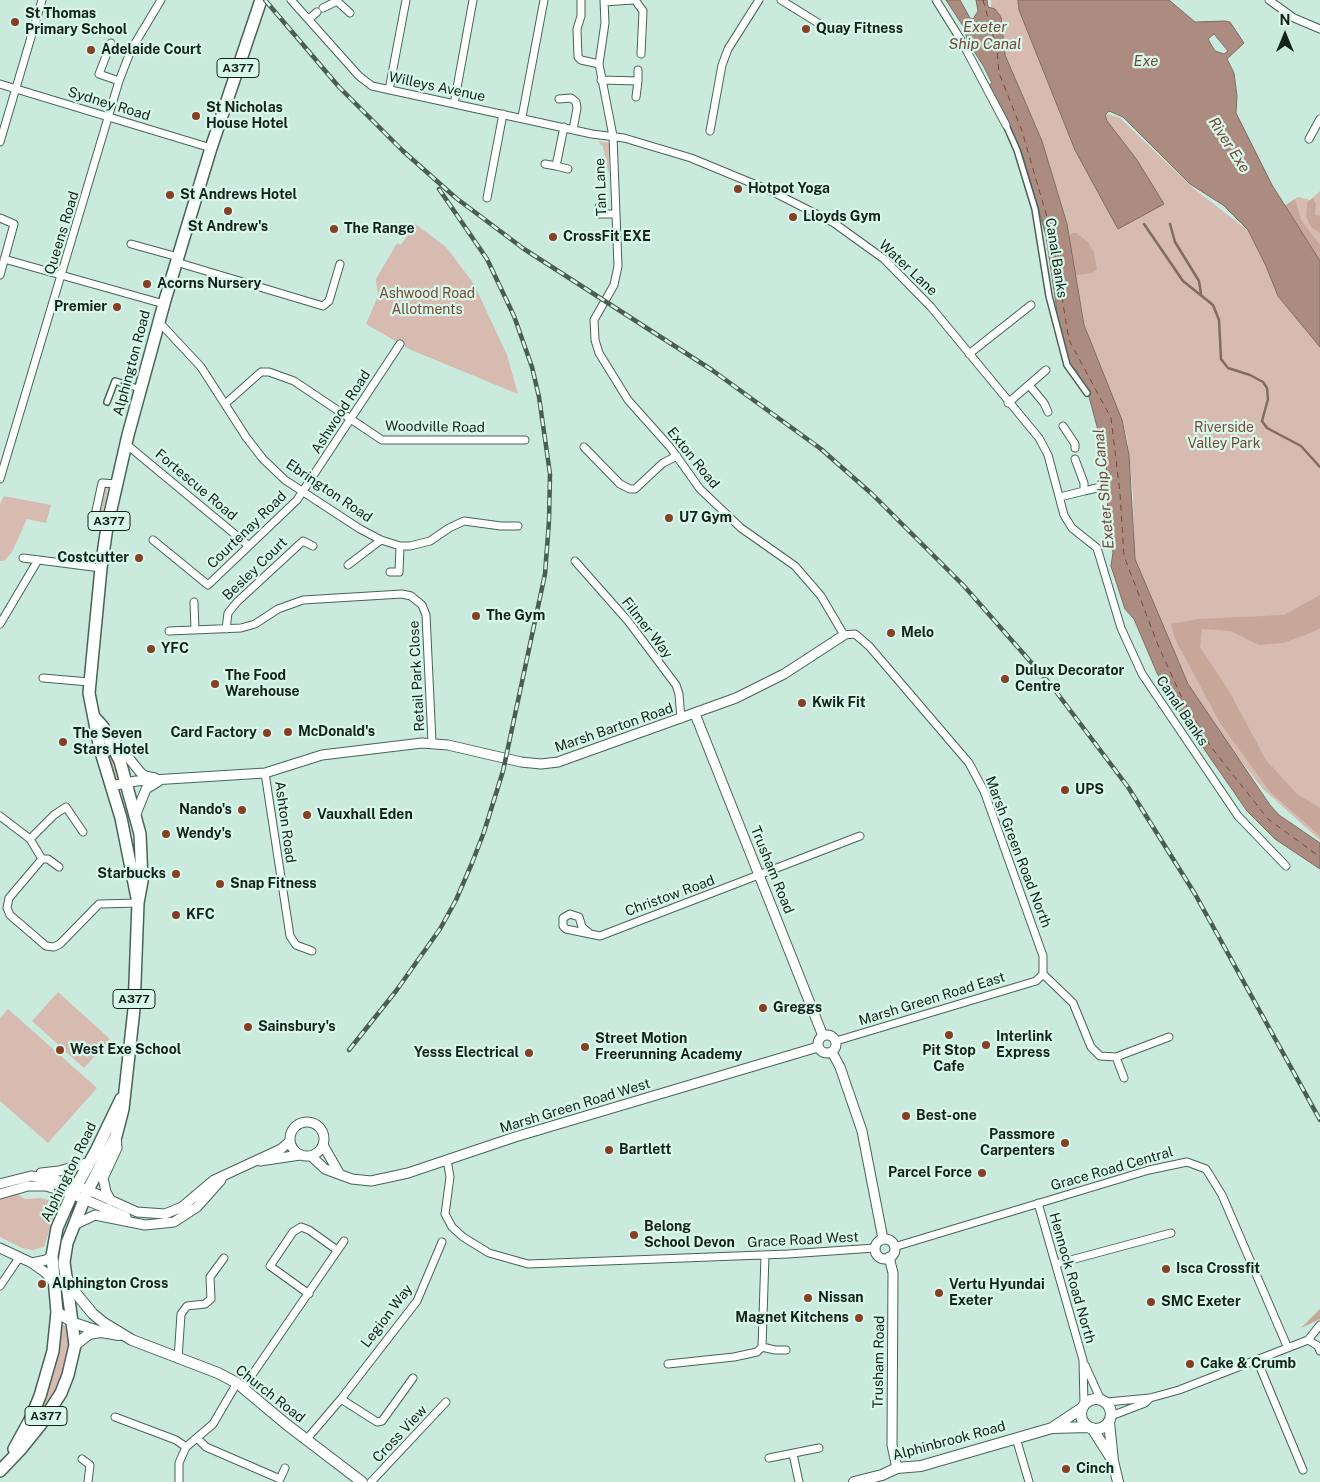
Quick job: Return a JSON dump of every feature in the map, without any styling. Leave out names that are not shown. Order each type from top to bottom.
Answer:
[{"type":"highway","name":"Alphington Road","points":[[138,902],[121,818],[93,716],[89,682],[101,568],[107,527],[140,389],[211,148],[261,0]]},
{"type":"highway","name":"Alphington Road","points":[[0,1470],[20,1450],[61,1394],[73,1361],[75,1345],[74,1324],[64,1262],[67,1243],[87,1195],[116,1136],[123,1109],[134,1009],[138,902],[142,881],[140,834],[131,784],[103,728],[93,716]]},
{"type":"highway","name":"Alphington Road","points":[[0,1470],[31,1418],[40,1396],[53,1351],[57,1312],[52,1256],[57,1228],[74,1190],[123,1096]]},
{"type":"main road","name":"Church Road","points":[[65,1275],[74,1291],[93,1314],[123,1335],[178,1359],[218,1373],[240,1385],[306,1440],[362,1482]]},
{"type":"main road","name":"Church Road","points":[[57,1312],[74,1324],[101,1332],[123,1335]]},
{"type":"main road","points":[[75,1345],[89,1334],[101,1332]]},
{"type":"main road","points":[[1113,1461],[1090,1428],[1082,1421],[1083,1406],[1089,1400],[1103,1400],[1111,1409],[1113,1461],[1118,1482]]},
{"type":"main road","name":"Alphinbrook Road","points":[[1052,1428],[1083,1406]]},
{"type":"main road","points":[[1090,1428],[1103,1427],[1110,1419]]},
{"type":"main road","name":"Alphinbrook Road","points":[[854,1482],[882,1475],[897,1468],[921,1466],[1052,1428],[1090,1428]]},
{"type":"street","points":[[0,142],[42,0]]},
{"type":"street","name":"Queens Road","points":[[0,479],[119,81],[131,50],[161,0]]},
{"type":"street","name":"Willeys Avenue","points":[[291,0],[364,81],[372,86],[522,117],[573,130],[613,136]]},
{"type":"street","points":[[389,90],[406,0]]},
{"type":"street","points":[[454,104],[474,0]]},
{"type":"street","points":[[522,117],[544,0]]},
{"type":"street","points":[[581,0],[581,16],[577,29],[578,57],[581,60],[599,64]]},
{"type":"street","points":[[613,136],[599,64],[605,23],[604,1],[634,0],[644,15],[641,54]]},
{"type":"street","points":[[710,132],[722,64],[728,50],[759,0]]},
{"type":"street","points":[[781,0],[823,26]]},
{"type":"street","points":[[936,0],[962,40],[1006,125]]},
{"type":"street","points":[[1269,0],[1294,18],[1320,28]]},
{"type":"street","points":[[309,19],[320,10],[337,2],[350,13]]},
{"type":"street","points":[[111,42],[99,74],[119,81]]},
{"type":"street","points":[[636,97],[638,70]]},
{"type":"street","points":[[601,80],[638,81]]},
{"type":"street","name":"Sydney Road","points":[[0,84],[211,148]]},
{"type":"street","points":[[559,99],[571,98],[576,102],[573,130]]},
{"type":"street","points":[[487,198],[503,114]]},
{"type":"street","points":[[1309,139],[1320,119]]},
{"type":"street","name":"Canal Banks","points":[[1006,125],[1021,162],[1035,209],[1049,296],[1067,365],[1087,393]]},
{"type":"street","points":[[556,166],[564,127]]},
{"type":"street","name":"Tan Lane","points":[[594,320],[618,277],[614,214],[613,136]]},
{"type":"street","name":"Water Lane","points":[[613,136],[691,158],[722,169],[834,222],[884,259],[931,307],[1008,403],[1039,438],[1048,455],[1064,515],[1072,528],[1097,548]]},
{"type":"street","points":[[545,164],[568,169]]},
{"type":"street","points":[[600,207],[600,214],[614,214]]},
{"type":"street","points":[[0,218],[14,224],[0,275]]},
{"type":"street","points":[[132,244],[323,306],[329,301],[340,264]]},
{"type":"street","points":[[4,259],[164,304]]},
{"type":"street","points":[[969,354],[1032,305]]},
{"type":"street","name":"Exton Road","points":[[594,320],[595,340],[613,377],[628,400],[677,456],[695,483],[717,506],[757,540],[795,566],[821,596],[844,635]]},
{"type":"street","name":"Ebrington Road","points":[[160,322],[201,367],[256,452],[284,480],[340,517],[381,540],[400,546],[410,546],[430,541],[449,528],[464,521],[501,526],[518,526]]},
{"type":"street","name":"Ashwood Road","points":[[302,492],[352,420],[400,344]]},
{"type":"street","points":[[1008,403],[1046,370]]},
{"type":"street","name":"Woodville Road","points":[[225,404],[261,372],[268,372],[294,381],[382,440],[525,440]]},
{"type":"street","points":[[108,402],[115,381],[140,389]]},
{"type":"street","points":[[1029,385],[1044,403],[1048,412]]},
{"type":"street","points":[[1062,426],[1075,444],[1075,448]]},
{"type":"street","name":"Fortescue Road","points":[[126,444],[250,546]]},
{"type":"street","points":[[584,447],[620,484],[630,489],[635,488],[663,463],[677,456]]},
{"type":"street","points":[[1075,459],[1084,483],[1084,491]]},
{"type":"street","points":[[1060,497],[1101,487]]},
{"type":"street","name":"Courtenay Road","points":[[153,540],[208,585],[250,546],[302,492]]},
{"type":"street","name":"Besley Court","points":[[226,629],[228,613],[237,602],[303,540],[313,546]]},
{"type":"street","points":[[348,565],[381,540]]},
{"type":"street","points":[[390,572],[399,572],[400,546]]},
{"type":"street","name":"Canal Banks","points":[[1097,548],[1121,628],[1142,674],[1238,816],[1286,866]]},
{"type":"street","points":[[23,558],[101,568]]},
{"type":"street","points":[[0,624],[38,560]]},
{"type":"street","name":"Filmer Way","points":[[575,561],[628,621],[676,686],[680,694],[681,719]]},
{"type":"street","name":"Retail Park Close","points":[[169,631],[226,629],[255,624],[278,609],[303,600],[402,594],[415,598],[422,605],[426,620],[432,742]]},
{"type":"street","points":[[194,602],[196,630]]},
{"type":"street","name":"Marsh Green Road North","points":[[844,635],[855,634],[869,646],[943,731],[976,775],[984,791],[1030,916],[1043,956],[1043,974]]},
{"type":"street","name":"Marsh Barton Road","points":[[111,786],[167,779],[265,773],[322,755],[432,742],[521,762],[548,764],[585,754],[736,698],[784,674],[844,635]]},
{"type":"street","points":[[43,678],[89,682]]},
{"type":"street","name":"Trusham Road","points":[[695,714],[823,1036]]},
{"type":"street","name":"Marsh Barton Road","points":[[103,728],[113,736],[145,776],[167,779]]},
{"type":"street","name":"Ashton Road","points":[[265,773],[290,936],[296,944],[312,951]]},
{"type":"street","name":"Marsh Barton Road","points":[[136,814],[146,789],[153,783],[167,779]]},
{"type":"street","points":[[121,818],[121,793],[131,784]]},
{"type":"street","points":[[30,839],[54,815],[66,807],[83,832]]},
{"type":"street","points":[[0,816],[30,839],[42,859]]},
{"type":"street","name":"Christow Road","points":[[589,934],[600,936],[759,877],[860,836]]},
{"type":"street","points":[[59,867],[48,859],[42,859],[3,906],[10,915],[46,946],[51,947],[60,944],[95,907],[104,904],[138,902]]},
{"type":"street","points":[[1043,974],[1073,1003],[1094,1051],[1100,1056],[1116,1056],[1169,1037]]},
{"type":"street","name":"Marsh Green Road East","points":[[836,1041],[1036,981],[1043,974]]},
{"type":"street","points":[[823,1036],[831,1036],[836,1041],[836,1046],[832,1052],[824,1053],[818,1046],[819,1039],[823,1036]]},
{"type":"street","name":"Marsh Green Road West","points":[[311,1156],[325,1169],[352,1179],[371,1181],[408,1173],[515,1137],[818,1046]]},
{"type":"street","points":[[832,1052],[843,1075],[866,1148],[876,1216],[882,1239]]},
{"type":"street","points":[[1116,1056],[1124,1078]]},
{"type":"street","points":[[31,1176],[54,1178],[74,1190],[137,1212],[165,1214],[182,1207],[202,1189],[226,1175],[252,1162],[281,1148],[290,1141],[295,1127],[303,1122],[310,1122],[321,1130],[324,1138],[323,1145],[316,1154],[252,1162]]},
{"type":"street","points":[[111,1202],[106,1192],[104,1178],[117,1148],[116,1136]]},
{"type":"street","points":[[290,1141],[293,1149],[300,1155]]},
{"type":"street","points":[[323,1145],[336,1164],[339,1173]]},
{"type":"street","name":"Grace Road West","points":[[447,1160],[450,1177],[445,1208],[447,1218],[463,1237],[475,1245],[502,1258],[528,1264],[543,1265],[765,1255],[875,1248]]},
{"type":"street","points":[[0,1184],[31,1176],[59,1172],[90,1162]]},
{"type":"street","name":"Grace Road Central","points":[[894,1247],[1179,1162],[1195,1164],[1206,1169],[1222,1195],[1287,1346]]},
{"type":"street","points":[[74,1224],[95,1215],[140,1224],[165,1224],[182,1219],[197,1207],[226,1175]]},
{"type":"street","points":[[0,1194],[36,1185],[74,1190]]},
{"type":"street","points":[[87,1195],[140,1224]]},
{"type":"street","name":"Hennock Road North","points":[[1038,1203],[1083,1360],[1103,1400]]},
{"type":"street","points":[[309,1294],[270,1266],[293,1232],[301,1227],[309,1230],[338,1250]]},
{"type":"street","points":[[1056,1264],[1171,1233]]},
{"type":"street","points":[[882,1239],[889,1240],[894,1247],[894,1251],[889,1257],[881,1257],[875,1248],[882,1239]]},
{"type":"street","points":[[179,1482],[180,1463],[186,1447],[219,1416],[240,1385],[309,1294],[344,1241]]},
{"type":"street","name":"Legion Way","points":[[306,1440],[341,1399],[417,1301],[442,1242]]},
{"type":"street","points":[[0,1248],[32,1263],[46,1273],[53,1282]]},
{"type":"street","points":[[668,1364],[734,1357],[757,1352],[762,1347],[765,1255]]},
{"type":"street","points":[[32,1263],[46,1260],[52,1256]]},
{"type":"street","name":"Trusham Road","points":[[889,1257],[894,1274],[892,1445],[897,1468]]},
{"type":"street","points":[[0,1286],[19,1258]]},
{"type":"street","points":[[178,1359],[181,1314],[187,1306],[204,1304],[210,1299],[210,1277],[224,1258]]},
{"type":"street","points":[[1103,1400],[1150,1398],[1194,1384],[1287,1346],[1308,1340],[1320,1325]]},
{"type":"street","points":[[1308,1340],[1318,1346],[1320,1350]]},
{"type":"street","points":[[762,1347],[786,1350]]},
{"type":"street","name":"Hennock Road North","points":[[1083,1360],[1083,1406]]},
{"type":"street","points":[[1256,1360],[1303,1470]]},
{"type":"street","points":[[341,1399],[376,1422],[382,1420],[413,1378]]},
{"type":"street","points":[[1110,1419],[1145,1403],[1150,1398]]},
{"type":"street","name":"Cross View","points":[[372,1482],[446,1402]]},
{"type":"street","points":[[130,1422],[133,1413]]},
{"type":"street","points":[[115,1418],[176,1440],[186,1447]]},
{"type":"street","points":[[197,1438],[206,1447],[280,1479],[285,1468]]},
{"type":"street","points":[[1016,1438],[1029,1482]]},
{"type":"street","points":[[769,1458],[819,1448]]},
{"type":"street","points":[[793,1454],[799,1482]]},
{"type":"street","points":[[82,1459],[94,1464],[88,1482]]},
{"type":"green space","name":"Riverside Valley Park","points":[[991,0],[1034,0],[1104,113],[1120,118],[1193,188],[1251,233],[1320,345],[1320,840],[1263,789],[1191,697],[1168,650],[1134,557],[1133,494],[1127,437],[1084,325],[1067,224],[1042,141],[1005,55],[1001,17],[991,11]]},
{"type":"green space","points":[[598,141],[609,143],[609,174],[603,147]]},
{"type":"green space","points":[[1320,191],[1320,260],[1286,205],[1298,197],[1310,200]]},
{"type":"green space","name":"Ashwood Road Allotments","points":[[415,224],[446,247],[474,284],[507,355],[518,394],[411,350],[366,324],[378,296],[376,279],[397,243],[401,245]]},
{"type":"green space","points":[[105,485],[108,488],[102,515],[98,519]]},
{"type":"green space","points":[[4,496],[51,505],[46,523],[27,519],[12,552],[4,561],[0,561],[0,504]]},
{"type":"green space","points":[[104,738],[121,778],[118,779],[114,776]]},
{"type":"green space","points":[[58,992],[110,1039],[84,1068],[32,1021]]},
{"type":"green space","points":[[8,1009],[97,1088],[48,1143],[0,1101],[0,1018]]},
{"type":"green space","points":[[14,1192],[25,1199],[41,1198],[58,1203],[44,1247],[32,1250],[22,1248],[0,1237],[0,1199]]},
{"type":"green space","points":[[61,1324],[71,1329],[71,1343],[63,1376],[54,1394],[38,1415],[53,1372]]},
{"type":"shaded area","points":[[1313,198],[1316,204],[1315,215],[1320,216],[1320,233],[1312,228],[1306,217],[1307,203]]},
{"type":"shaded area","points":[[1295,199],[1301,220],[1320,245],[1320,262],[1276,211]]},
{"type":"shaded area","points":[[1072,233],[1076,233],[1088,242],[1094,252],[1097,270],[1092,273],[1077,275],[1072,271],[1067,238]]},
{"type":"shaded area","points":[[1320,595],[1320,628],[1313,632],[1283,643],[1259,645],[1231,631],[1202,629],[1200,647],[1229,691],[1266,760],[1297,794],[1320,808],[1320,836],[1270,792],[1220,723],[1175,639],[1171,624],[1199,619],[1284,615]]},
{"type":"shaded area","points":[[1320,1309],[1320,1319],[1301,1328]]},
{"type":"water","name":"Exeter Ship Canal","points":[[946,0],[960,0],[970,18],[973,19],[978,11],[976,0],[987,0],[988,7],[995,9],[1001,17],[1005,55],[1042,141],[1067,224],[1084,325],[1122,420],[1129,455],[1135,559],[1188,684],[1270,805],[1279,815],[1320,843],[1320,869],[1275,839],[1247,811],[1184,720],[1157,673],[1134,619],[1125,609],[1111,566],[1113,552],[1108,522],[1106,460],[1088,393],[1076,370],[1068,363],[1056,319],[1057,311],[1046,236],[1024,159],[989,85],[992,83],[967,40],[965,29]]},
{"type":"water","name":"Exe","points":[[1018,0],[1169,0],[1195,22],[1230,22],[1244,43],[1227,59],[1234,73],[1237,96],[1236,113],[1272,185],[1320,261],[1320,347],[1278,296],[1248,230],[1223,205],[1190,184],[1123,117],[1109,111],[1105,115],[1107,121],[1137,160],[1164,204],[1118,229],[1075,150],[1019,10]],"holes":[[[1214,34],[1228,51],[1224,54],[1215,51],[1208,39]]]},
{"type":"waterway","points":[[1144,224],[1183,281],[1213,305],[1219,320],[1221,359],[1228,368],[1250,375],[1263,382],[1267,388],[1268,399],[1262,421],[1267,428],[1301,446],[1320,467]]},
{"type":"waterway","points":[[1170,224],[1175,242],[1199,281],[1201,294]]},
{"type":"ferry route","points":[[983,0],[997,50],[999,73],[1022,131],[1051,231],[1069,340],[1111,418],[1120,493],[1124,556],[1158,645],[1182,698],[1211,747],[1268,819],[1320,857]]},
{"type":"railway","points":[[265,0],[339,87],[403,151],[456,198],[524,249],[712,370],[821,449],[872,494],[964,586],[1051,685],[1128,787],[1195,894],[1320,1120]]},
{"type":"railway","points":[[349,1050],[396,991],[440,929],[456,900],[472,863],[503,771],[545,574],[550,474],[539,397],[532,367],[514,316],[487,259],[439,189]]},
{"type":"place","name":"St Thomas Primary School","points":[[15,22]]},
{"type":"place","name":"Quay Fitness","points":[[806,29]]},
{"type":"place","name":"Adelaide Court","points":[[91,50]]},
{"type":"place","name":"St Nicholas House Hotel","points":[[196,116]]},
{"type":"place","name":"Hotpot Yoga","points":[[738,189]]},
{"type":"place","name":"St Andrews Hotel","points":[[170,195]]},
{"type":"place","name":"St Andrew's","points":[[228,211]]},
{"type":"place","name":"Lloyds Gym","points":[[793,217]]},
{"type":"place","name":"The Range","points":[[334,229]]},
{"type":"place","name":"CrossFit EXE","points":[[553,237]]},
{"type":"place","name":"Acorns Nursery","points":[[147,284]]},
{"type":"place","name":"Premier","points":[[117,307]]},
{"type":"place","name":"U7 Gym","points":[[669,518]]},
{"type":"place","name":"Costcutter","points":[[139,558]]},
{"type":"place","name":"The Gym","points":[[476,616]]},
{"type":"place","name":"Melo","points":[[891,633]]},
{"type":"place","name":"YFC","points":[[151,649]]},
{"type":"place","name":"Dulux Decorator Centre","points":[[1005,679]]},
{"type":"place","name":"The Food Warehouse","points":[[215,684]]},
{"type":"place","name":"Kwik Fit","points":[[802,703]]},
{"type":"place","name":"McDonald's","points":[[288,732]]},
{"type":"place","name":"Card Factory","points":[[267,733]]},
{"type":"place","name":"The Seven Stars Hotel","points":[[63,742]]},
{"type":"place","name":"UPS","points":[[1065,790]]},
{"type":"place","name":"Nando's","points":[[242,810]]},
{"type":"place","name":"Vauxhall Eden","points":[[307,815]]},
{"type":"place","name":"Wendy's","points":[[166,834]]},
{"type":"place","name":"Starbucks","points":[[176,874]]},
{"type":"place","name":"Snap Fitness","points":[[220,884]]},
{"type":"place","name":"KFC","points":[[176,915]]},
{"type":"place","name":"Greggs","points":[[763,1008]]},
{"type":"place","name":"Sainsbury's","points":[[248,1027]]},
{"type":"place","name":"Pit Stop Cafe","points":[[949,1035]]},
{"type":"place","name":"Interlink Express","points":[[986,1045]]},
{"type":"place","name":"Street Motion Freerunning Academy","points":[[585,1047]]},
{"type":"place","name":"West Exe School","points":[[60,1050]]},
{"type":"place","name":"Yesss Electrical","points":[[529,1053]]},
{"type":"place","name":"Best-one","points":[[906,1116]]},
{"type":"place","name":"Passmore Carpenters","points":[[1065,1143]]},
{"type":"place","name":"Bartlett","points":[[609,1150]]},
{"type":"place","name":"Parcel Force","points":[[982,1173]]},
{"type":"place","name":"Belong School Devon","points":[[634,1235]]},
{"type":"place","name":"Isca Crossfit","points":[[1166,1269]]},
{"type":"place","name":"Alphington Cross","points":[[42,1284]]},
{"type":"place","name":"Vertu Hyundai Exeter","points":[[939,1293]]},
{"type":"place","name":"Nissan","points":[[808,1298]]},
{"type":"place","name":"SMC Exeter","points":[[1151,1302]]},
{"type":"place","name":"Magnet Kitchens","points":[[859,1318]]},
{"type":"place","name":"Cake & Crumb","points":[[1190,1364]]},
{"type":"place","name":"Cinch","points":[[1066,1469]]},
{"type":"water label","name":"River Exe","points":[[1229,145]]}]
